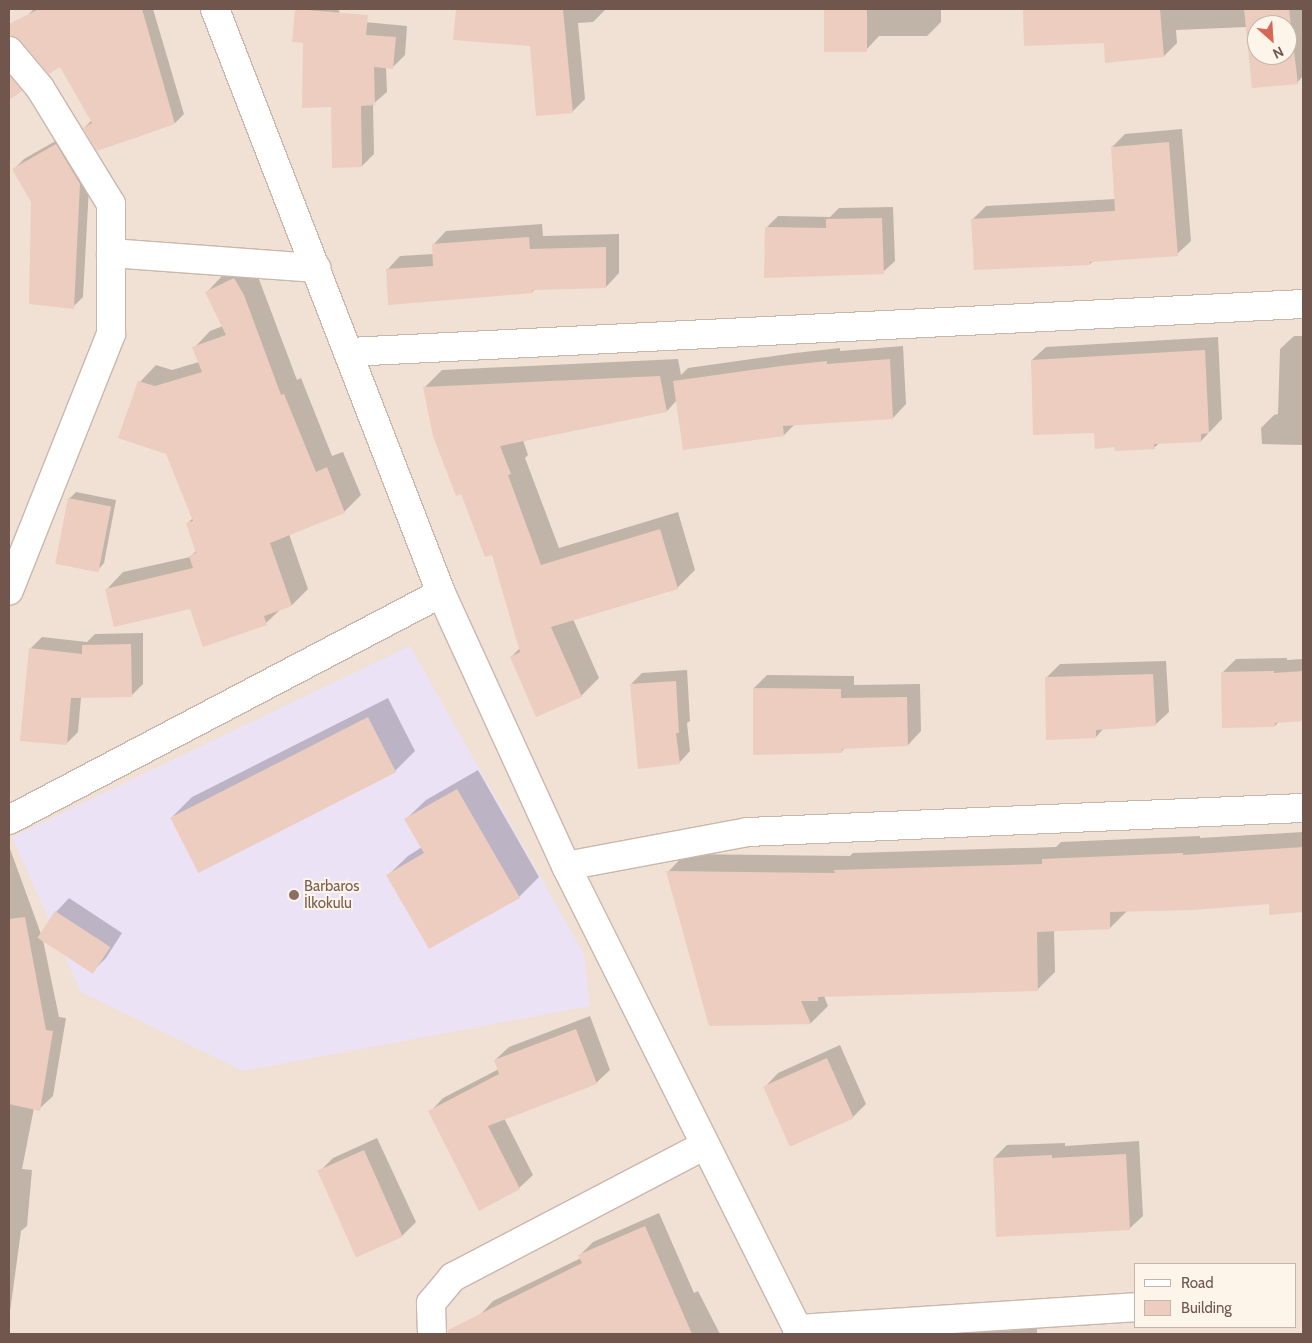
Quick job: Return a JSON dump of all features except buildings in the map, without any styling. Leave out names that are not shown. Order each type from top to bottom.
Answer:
[{"type":"street","points":[[215,9],[441,593],[566,866],[798,1332],[1134,1308]]},
{"type":"street","points":[[9,51],[40,88],[111,204],[111,334],[9,590]]},
{"type":"street","points":[[111,253],[316,268]]},
{"type":"street","points":[[349,352],[1303,304]]},
{"type":"street","points":[[9,820],[441,593]]},
{"type":"street","points":[[566,866],[748,832],[1303,808]]},
{"type":"street","points":[[432,1334],[431,1303],[453,1277],[705,1145]]},
{"type":"shaded area","points":[[9,9],[1303,9],[1303,1334],[9,1334]]},
{"type":"shaded area","name":"Barbaros İlkokulu","points":[[410,646],[584,954],[590,1006],[243,1071],[81,992],[12,837]]},
{"type":"place","name":"Barbaros İlkokulu","points":[[294,895]]}]
